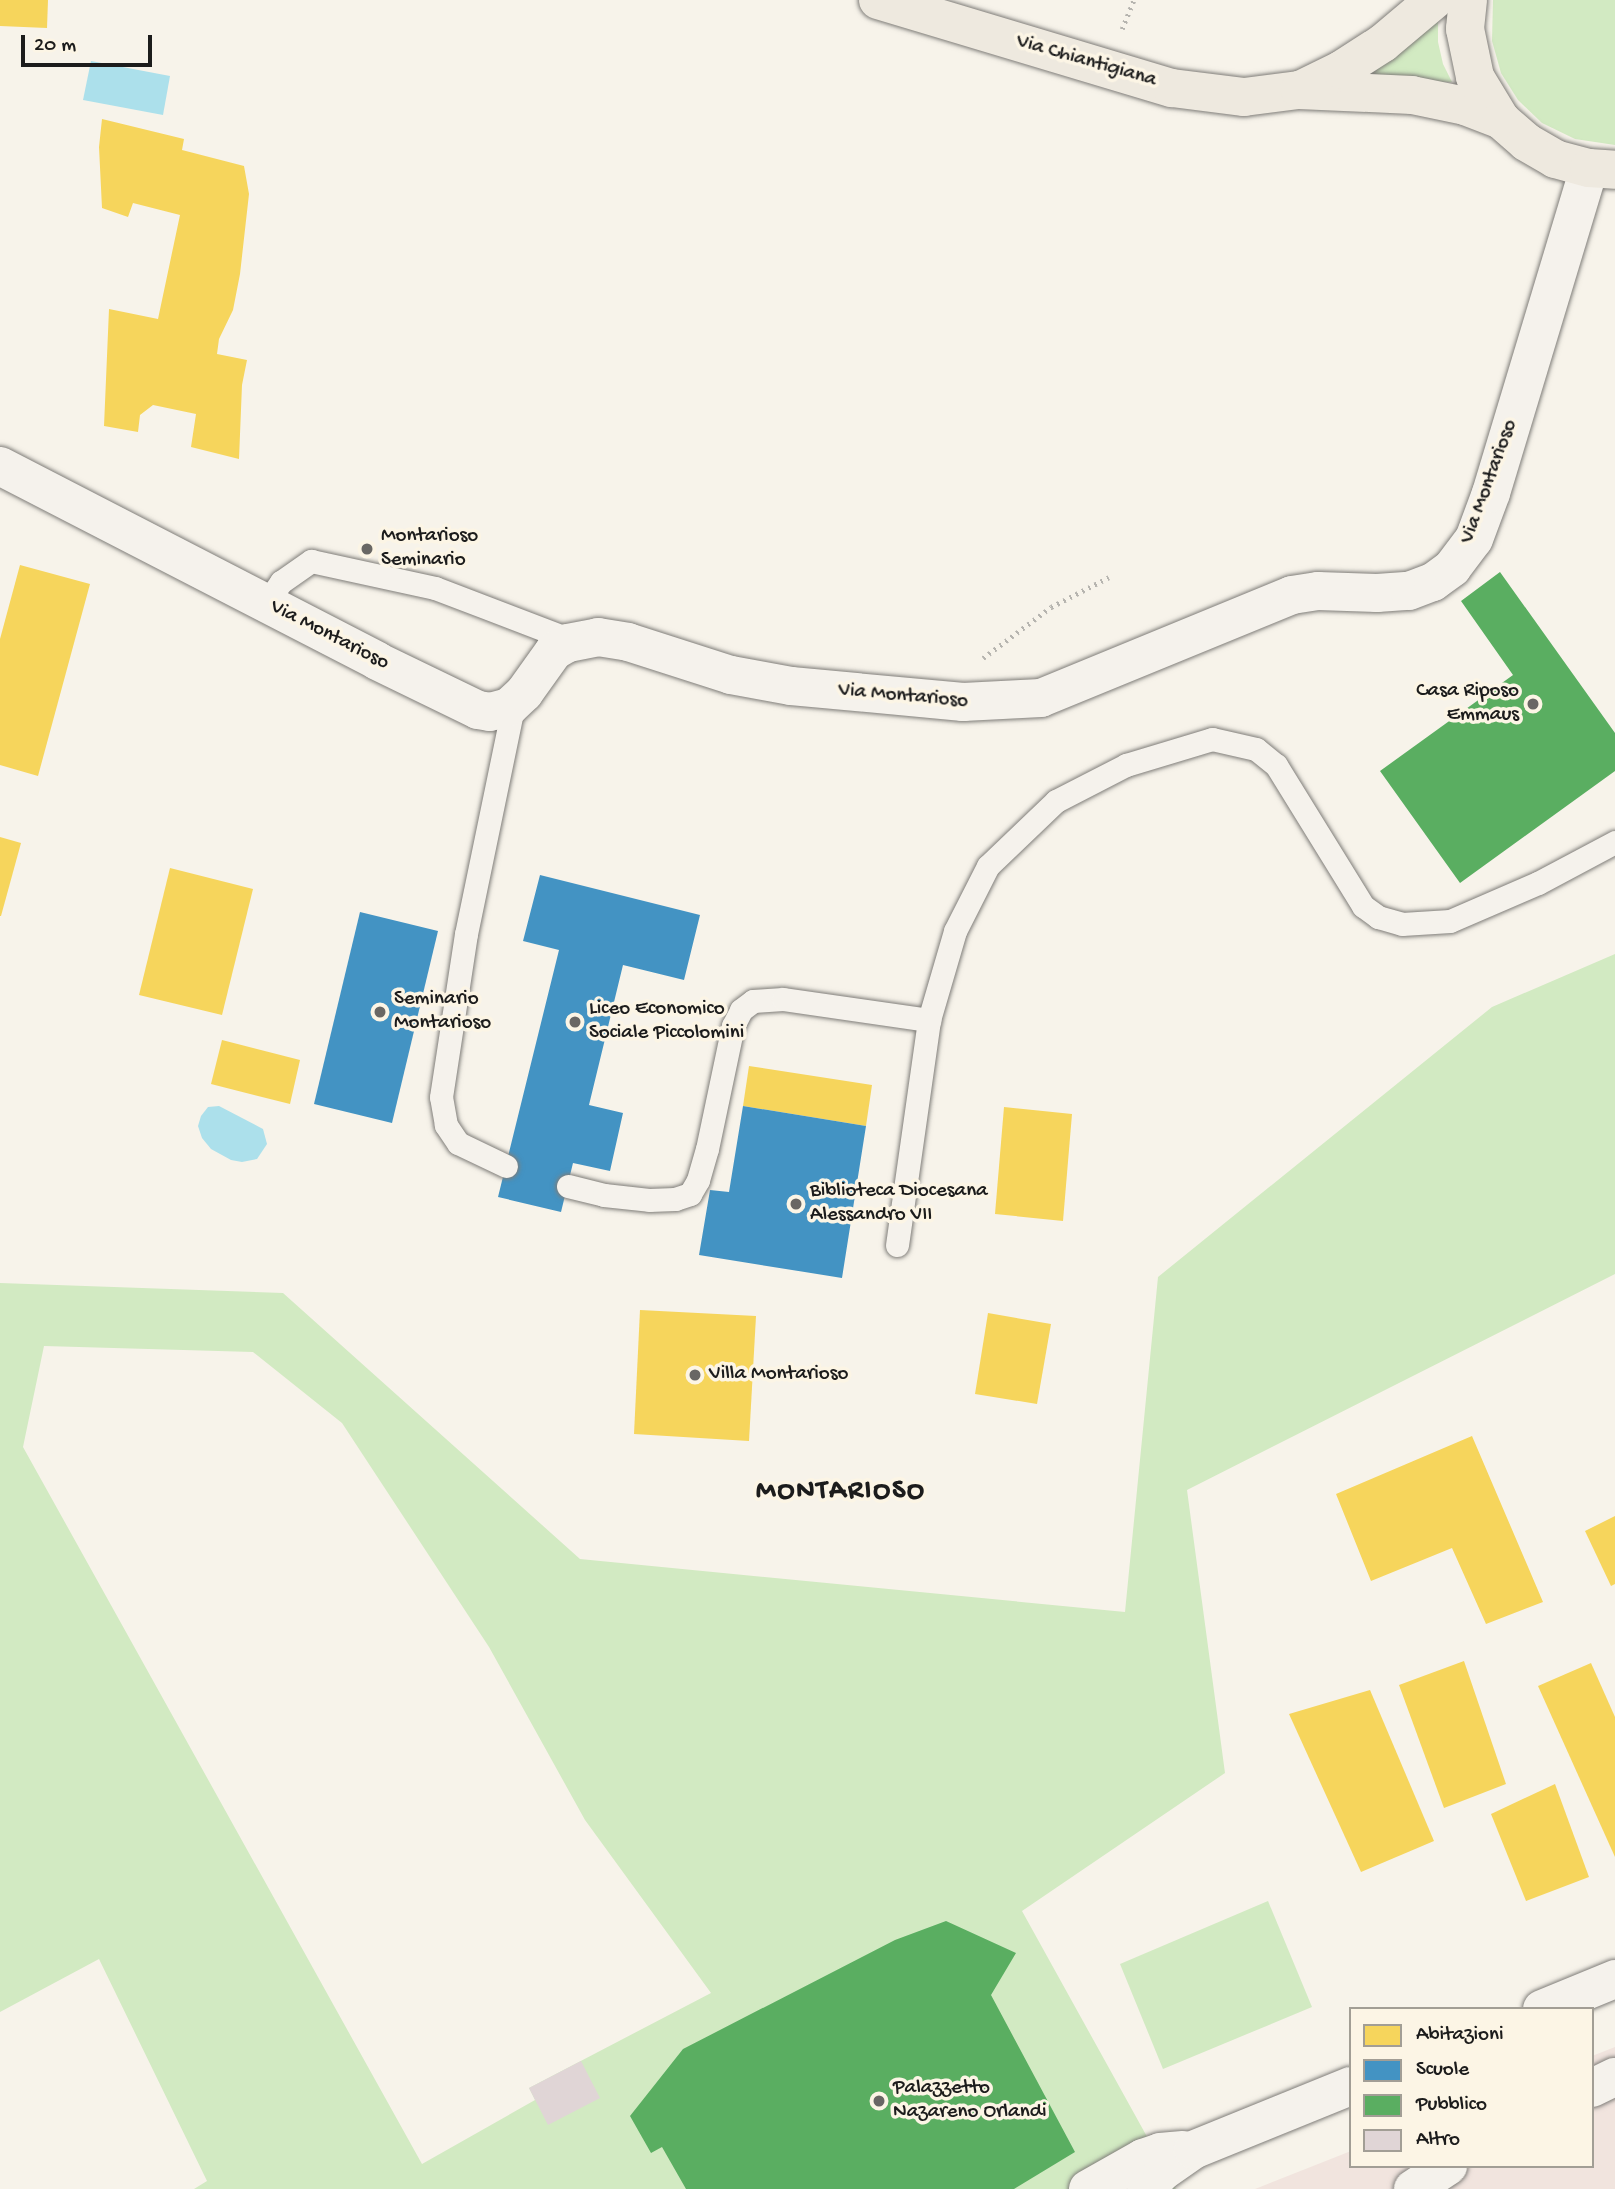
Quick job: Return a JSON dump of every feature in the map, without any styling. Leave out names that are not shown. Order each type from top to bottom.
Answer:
[{"type":"main road","name":"Via Chiantigiana","points":[[878,0],[1172,88],[1244,97],[1299,90],[1412,95],[1465,106],[1501,120]]},
{"type":"main road","name":"Via Chiantigiana","points":[[1299,90],[1341,70],[1382,43],[1434,0]]},
{"type":"main road","name":"Via Chiantigiana","points":[[1468,0],[1465,29],[1475,77],[1501,120],[1526,142],[1546,153],[1602,169]]},
{"type":"street","name":"Via Montarioso","points":[[0,466],[467,706],[490,712],[503,710],[514,703],[548,657],[574,641],[598,637],[617,639],[760,681],[989,703],[1041,698],[1292,595],[1318,591],[1395,593],[1433,582],[1463,556],[1482,518],[1571,228],[1602,169]]},
{"type":"street","points":[[1547,2007],[1615,1979]]},
{"type":"street","points":[[1594,2087],[1615,2077]]},
{"type":"street","points":[[1146,2189],[1162,2172],[1193,2150],[1349,2087]]},
{"type":"street","points":[[1088,2189],[1143,2158],[1160,2152],[1193,2150]]},
{"type":"street","points":[[1413,2189],[1445,2168]]},
{"type":"lane","points":[[266,604],[281,582],[311,561],[435,588],[574,641]]},
{"type":"lane","points":[[506,1166],[458,1143],[446,1125],[441,1097],[466,934],[514,703]]},
{"type":"lane","points":[[897,1245],[929,1020],[955,931],[988,866],[1056,801],[1126,765],[1212,739],[1256,749],[1276,765],[1363,906],[1378,917],[1402,923],[1450,921],[1538,883],[1615,842]]},
{"type":"lane","points":[[568,1186],[604,1195],[649,1200],[675,1199],[690,1194],[698,1180],[707,1149],[733,1026],[741,1010],[753,1001],[783,999],[929,1020]]},
{"type":"path","points":[[934,699],[1023,626],[1072,595],[1110,577]]},
{"type":"shaded area","points":[[1615,2047],[1615,2189],[1255,2189],[1349,2152],[1349,2168],[1594,2168],[1594,2055]]},
{"type":"green space","points":[[1493,0],[1615,0],[1615,145],[1575,139],[1542,123],[1518,100],[1501,73],[1492,41]]},
{"type":"green space","points":[[1438,12],[1438,42],[1443,64],[1452,82],[1349,81]]},
{"type":"green space","points":[[1615,954],[1615,1274],[1187,1490],[1225,1773],[1022,1911],[1176,2189],[194,2189],[207,2181],[99,1959],[0,2012],[0,1283],[283,1293],[580,1559],[1125,1612],[1158,1277],[1492,1007]],"holes":[[[44,1346],[253,1352],[342,1423],[489,1647],[585,1820],[711,1993],[529,2088],[535,2100],[422,2164],[23,1447]]]},
{"type":"green space","points":[[1268,1901],[1312,2007],[1163,2069],[1120,1964]]},
{"type":"water","points":[[91,61],[170,76],[163,115],[83,100]]},
{"type":"water","points":[[219,1106],[263,1129],[267,1144],[257,1159],[242,1162],[231,1160],[211,1149],[202,1138],[198,1126],[201,1116],[208,1107]]},
{"type":"building: Abitazioni","points":[[0,0],[48,0],[47,28],[0,26]]},
{"type":"building: Abitazioni","points":[[102,119],[184,139],[182,150],[244,166],[249,194],[240,274],[233,310],[219,339],[217,354],[247,360],[242,385],[239,459],[191,447],[196,414],[153,405],[140,415],[138,432],[104,426],[109,309],[158,319],[180,215],[133,203],[128,217],[102,208],[99,147]]},
{"type":"building: Abitazioni","points":[[20,565],[90,584],[38,776],[0,765],[0,639]]},
{"type":"building: Abitazioni","points":[[0,837],[21,843],[1,916],[0,916]]},
{"type":"building: Abitazioni","points":[[170,868],[253,889],[222,1015],[139,995]]},
{"type":"building: Abitazioni","points":[[222,1040],[300,1060],[290,1104],[211,1084]]},
{"type":"building: Abitazioni","points":[[749,1066],[872,1085],[866,1126],[743,1106]]},
{"type":"building: Abitazioni","points":[[1004,1107],[1072,1114],[1063,1221],[995,1214]]},
{"type":"building: Abitazioni","name":"Villa Montarioso","points":[[640,1310],[756,1316],[749,1441],[634,1434]]},
{"type":"building: Abitazioni","points":[[988,1313],[1051,1324],[1037,1404],[975,1394]]},
{"type":"building: Abitazioni","points":[[1472,1436],[1543,1602],[1486,1624],[1452,1548],[1371,1581],[1336,1494]]},
{"type":"building: Abitazioni","points":[[1615,1516],[1615,1584],[1611,1586],[1585,1531]]},
{"type":"building: Abitazioni","points":[[1464,1661],[1506,1784],[1444,1808],[1399,1685]]},
{"type":"building: Abitazioni","points":[[1591,1663],[1615,1717],[1615,1857],[1538,1686]]},
{"type":"building: Abitazioni","points":[[1370,1690],[1434,1841],[1361,1872],[1289,1714]]},
{"type":"building: Abitazioni","points":[[1555,1784],[1589,1877],[1526,1901],[1491,1814]]},
{"type":"building: Scuole","name":"Liceo Economico Sociale Piccolomini","points":[[540,875],[700,915],[684,980],[623,965],[589,1105],[623,1113],[610,1171],[573,1163],[561,1212],[498,1197],[559,950],[523,941]]},
{"type":"building: Scuole","points":[[360,912],[438,931],[392,1123],[314,1104]]},
{"type":"building: Scuole","points":[[743,1106],[866,1126],[842,1278],[699,1255],[710,1190],[729,1192]]},
{"type":"building: Pubblico","name":"Casa Riposo Emmaus","points":[[1500,572],[1615,733],[1615,771],[1460,883],[1380,771],[1513,675],[1461,601]]},
{"type":"building: Pubblico","name":"Palazzetto Nazareno Orlandi","points":[[946,1921],[1016,1953],[991,1995],[1075,2152],[1014,2189],[686,2189],[662,2147],[651,2153],[630,2116],[683,2049],[895,1940]]},
{"type":"building: Altro","points":[[581,2061],[600,2098],[548,2125],[529,2088]]},
{"type":"place","name":"Montarioso Seminario","points":[[367,549]]},
{"type":"place","name":"Casa Riposo Emmaus","points":[[1533,704]]},
{"type":"place","name":"Seminario Montarioso","points":[[380,1012]]},
{"type":"place","name":"Liceo Economico Sociale Piccolomini","points":[[575,1022]]},
{"type":"place","name":"Biblioteca Diocesana Alessandro VII","points":[[796,1204]]},
{"type":"place","name":"Villa Montarioso","points":[[695,1375]]},
{"type":"place","name":"Palazzetto Nazareno Orlandi","points":[[879,2101]]},
{"type":"district","name":"MONTARIOSO","points":[[841,1492]]}]
